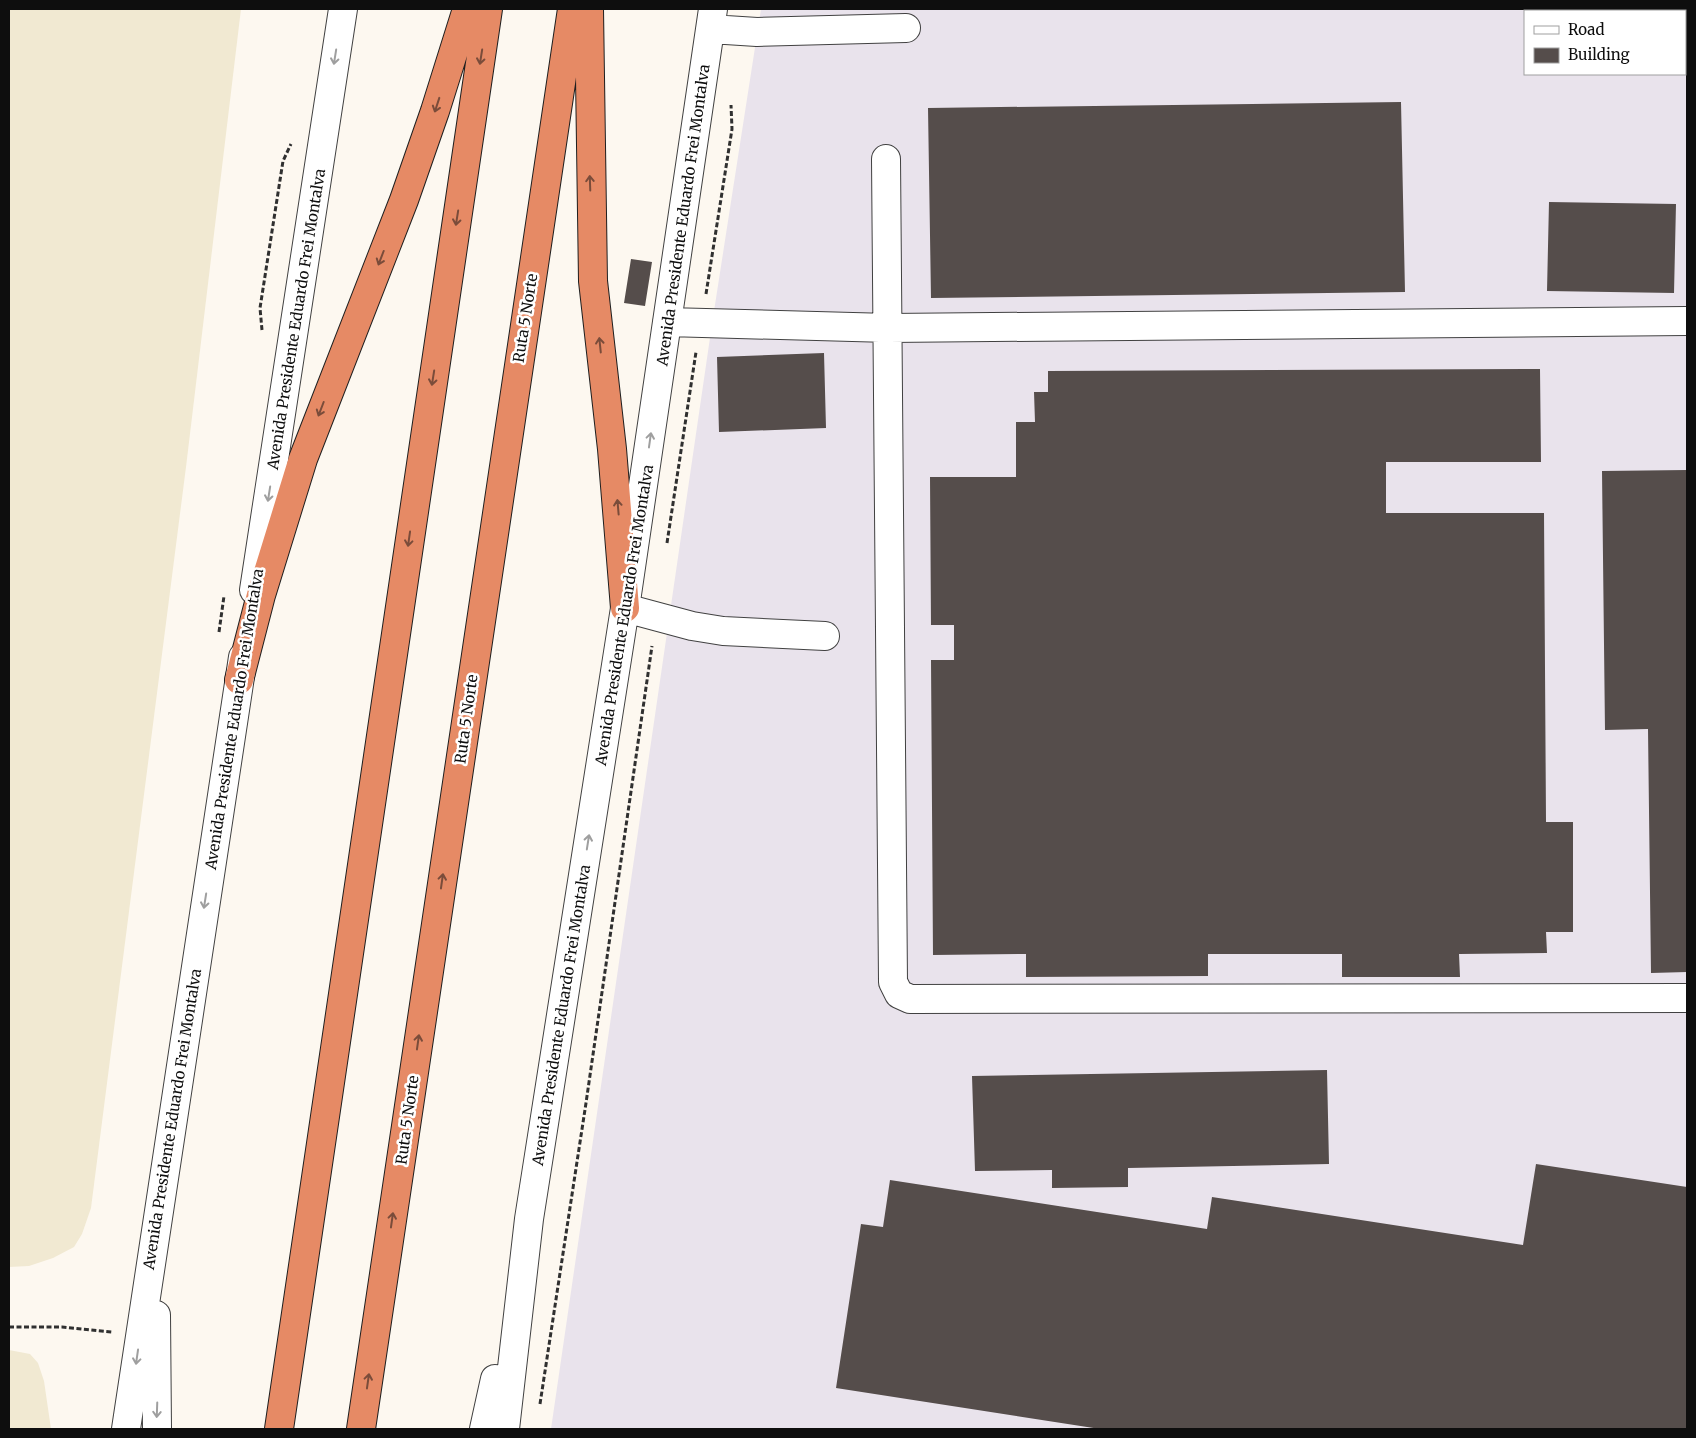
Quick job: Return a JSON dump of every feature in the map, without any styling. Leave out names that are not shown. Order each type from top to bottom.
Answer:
[{"type":"highway","points":[[239,680],[261,595],[303,459],[404,200],[435,111],[467,9]]},
{"type":"highway","points":[[279,1429],[488,9]]},
{"type":"highway","name":"Ruta 5 Norte","points":[[361,1429],[572,9]]},
{"type":"highway","points":[[589,9],[593,281],[612,449],[625,608]]},
{"type":"street","name":"Avenida Presidente Eduardo Frei Montalva","points":[[126,1429],[343,9]]},
{"type":"street","name":"Avenida Presidente Eduardo Frei Montalva","points":[[504,1429],[529,1219],[625,608],[711,19]]},
{"type":"street","points":[[711,19],[757,32],[906,28]]},
{"type":"street","points":[[886,159],[889,328],[893,982],[898,994],[910,999],[1687,998]]},
{"type":"street","points":[[667,322],[889,328],[1687,321]]},
{"type":"street","points":[[625,608],[692,626],[723,631],[825,636]]},
{"type":"street","points":[[484,1429],[529,1219]]},
{"type":"street","points":[[152,1256],[156,1323],[157,1429]]},
{"type":"path","points":[[666,548],[732,129],[730,100]]},
{"type":"path","points":[[262,330],[260,308],[283,161],[294,136]]},
{"type":"path","points":[[539,1410],[588,1094],[656,616]]},
{"type":"path","points":[[9,1327],[62,1327],[98,1330],[140,1339]]},
{"type":"shaded area","points":[[9,9],[241,9],[186,467],[91,1208],[82,1234],[74,1247],[53,1258],[29,1266],[9,1267]]},
{"type":"shaded area","points":[[761,9],[1687,9],[1687,1429],[551,1429],[712,324]]},
{"type":"shaded area","points":[[9,1350],[30,1354],[38,1363],[44,1381],[51,1429],[9,1429]]},
{"type":"building","points":[[1401,102],[1405,292],[931,298],[928,108]]},
{"type":"building","points":[[1549,202],[1676,204],[1674,293],[1547,291]]},
{"type":"building","points":[[631,259],[652,262],[645,306],[624,303]]},
{"type":"building","points":[[824,353],[826,428],[719,432],[717,357]]},
{"type":"building","points":[[1540,369],[1541,462],[1386,462],[1386,513],[1544,513],[1546,822],[1573,822],[1573,932],[1546,932],[1547,953],[1459,954],[1460,977],[1342,977],[1342,954],[1208,954],[1208,976],[1026,977],[1026,954],[933,955],[931,660],[954,660],[954,625],[931,625],[930,477],[1016,477],[1016,422],[1035,422],[1034,392],[1048,392],[1048,371]]},
{"type":"building","points":[[1687,470],[1687,972],[1651,973],[1648,729],[1605,730],[1602,471]]},
{"type":"building","points":[[1327,1070],[1329,1164],[1128,1168],[1128,1187],[1052,1188],[1052,1170],[975,1171],[972,1076]]},
{"type":"building","points":[[1536,1164],[1687,1187],[1687,1429],[1100,1429],[836,1388],[861,1224],[883,1227],[890,1180],[1207,1229],[1212,1197],[1523,1245]]}]
